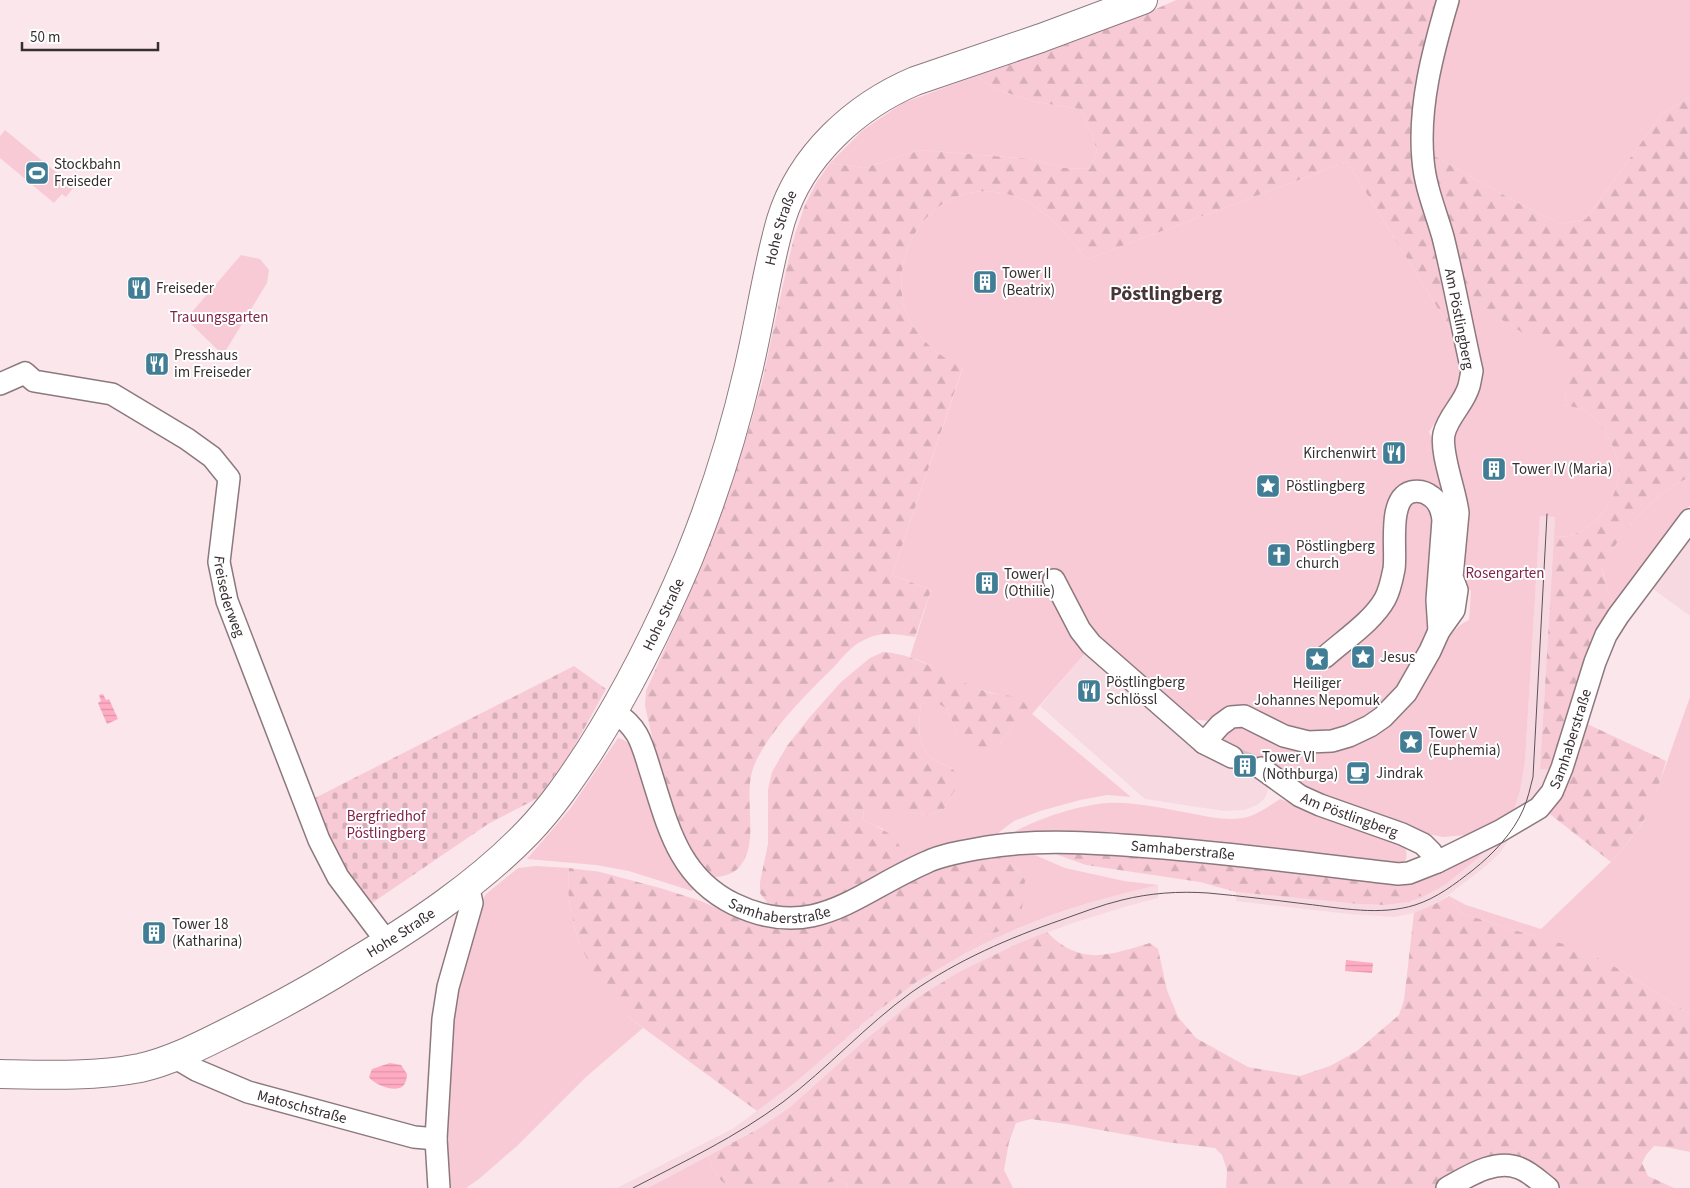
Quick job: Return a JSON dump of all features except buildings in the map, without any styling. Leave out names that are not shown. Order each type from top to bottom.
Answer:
[{"type":"main road","name":"Hohe Straße","points":[[0,1074],[52,1075],[103,1072],[140,1068],[174,1057],[288,1001],[387,942],[466,887],[510,851],[542,817],[573,776],[614,712],[667,608],[688,561],[712,499],[739,410],[782,219],[792,193],[819,151],[855,116],[879,98],[897,89],[1143,0]]},
{"type":"street","name":"Am Pöstlingberg","points":[[1204,743],[1220,725],[1232,717],[1244,716],[1284,736],[1308,742],[1332,741],[1349,736],[1370,726],[1390,711],[1406,693],[1440,631],[1454,610],[1457,590],[1452,577],[1458,513],[1447,466],[1444,436],[1448,423],[1469,387],[1472,371],[1443,238],[1423,162],[1423,126],[1428,83],[1436,39],[1448,0]]},
{"type":"street","name":"Freisederweg","points":[[0,384],[25,373],[34,381],[112,394],[187,439],[212,457],[229,478],[219,562],[227,601],[319,840],[338,878],[387,942]]},
{"type":"street","points":[[1325,656],[1374,614],[1386,598],[1394,569],[1394,535],[1399,503],[1406,494],[1416,490],[1427,492],[1436,500],[1441,508],[1443,520],[1437,600],[1440,631]]},
{"type":"street","name":"Samhaberstraße","points":[[614,712],[630,723],[640,739],[668,824],[683,860],[695,876],[709,889],[734,904],[765,916],[783,919],[806,918],[853,901],[929,861],[977,848],[1008,844],[1075,842],[1179,848],[1398,874],[1409,873],[1437,862],[1500,831],[1539,808],[1546,801],[1562,768],[1595,662],[1606,635],[1618,616],[1690,520]]},
{"type":"street","points":[[1054,580],[1080,630],[1091,644],[1204,743],[1232,757]]},
{"type":"street","name":"Am Pöstlingberg","points":[[1261,768],[1300,796],[1402,834],[1423,844],[1437,862]]},
{"type":"street","points":[[439,1188],[436,1139],[443,1019],[448,987],[472,903],[466,887]]},
{"type":"street","name":"Matoschstraße","points":[[174,1057],[196,1070],[248,1092],[414,1137],[436,1139]]},
{"type":"street","points":[[1447,1188],[1481,1170],[1498,1166],[1513,1166],[1526,1171],[1548,1188]]},
{"type":"shaded area","points":[[1540,516],[1555,517],[1540,769],[1555,770],[1546,789],[1512,816],[1520,791],[1525,761]]},
{"type":"shaded area","points":[[1690,531],[1690,616],[1649,586]]},
{"type":"shaded area","points":[[1085,653],[1192,748],[1202,755],[1249,774],[1260,781],[1268,790],[1265,798],[1257,805],[1244,810],[1224,811],[1145,799],[1040,706]]},
{"type":"shaded area","points":[[103,694],[106,700],[109,699],[118,719],[107,724],[98,703],[101,701],[99,695]]},
{"type":"shaded area","points":[[1517,827],[1499,854],[1481,870],[1439,902],[1414,913],[1393,917],[1236,901],[1236,892],[1359,904],[1386,905],[1409,902],[1445,885],[1478,858],[1500,835]]},
{"type":"shaded area","points":[[1158,885],[1158,898],[1073,923],[1019,943],[917,998],[865,1040],[789,1108],[758,1129],[648,1188],[617,1188],[734,1128],[796,1082],[875,1013],[915,983],[964,954],[986,942],[1033,922],[1115,894]]},
{"type":"shaded area","points":[[1346,960],[1373,963],[1372,973],[1345,971]]},
{"type":"shaded area","points":[[390,1063],[401,1065],[407,1074],[405,1083],[400,1088],[385,1087],[375,1083],[369,1077],[372,1069]]},
{"type":"green space","points":[[1176,0],[1444,0],[1420,98],[1463,354],[1447,323],[1347,162],[1087,259],[1048,217],[1030,203],[1016,196],[983,191],[965,194],[949,200],[923,222],[913,237],[906,254],[902,272],[903,301],[911,322],[933,349],[963,367],[892,575],[931,590],[915,637],[883,634],[870,637],[855,645],[786,717],[765,745],[752,772],[749,795],[749,844],[741,865],[726,875],[711,877],[703,875],[695,867],[663,784],[645,706],[646,691],[687,599],[721,515],[750,426],[763,378],[795,234],[805,205],[816,183],[830,163],[864,168],[920,150],[1030,159],[1064,168],[1090,169],[1097,151],[1092,134],[1080,109],[1036,102],[999,90],[976,76],[1102,31]]},
{"type":"green space","points":[[1453,0],[1690,0],[1690,98],[1662,114],[1586,219],[1562,224],[1518,203],[1427,152],[1427,130]]},
{"type":"green space","points":[[976,76],[999,90],[1036,102],[1080,109],[1092,134],[1097,151],[1090,169],[1064,168],[1030,159],[920,150],[864,168],[830,163],[863,130],[903,103]]},
{"type":"green space","points":[[1690,98],[1690,477],[1669,489],[1647,507],[1629,526],[1607,559],[1602,570],[1608,591],[1616,608],[1555,770],[1540,769],[1554,536],[1567,536],[1578,533],[1594,522],[1601,514],[1616,489],[1618,480],[1617,461],[1608,437],[1593,417],[1582,409],[1565,405],[1567,360],[1460,294],[1427,152],[1518,203],[1562,224],[1586,219],[1662,114]]},
{"type":"green space","name":"Stockbahn Freiseder","points":[[5,130],[74,187],[66,197],[62,194],[54,203],[0,158],[0,136]]},
{"type":"green space","points":[[1347,162],[1447,323],[1463,354],[1461,382],[1443,415],[1429,432],[1446,486],[1438,493],[1405,487],[1383,616],[1409,503],[1416,498],[1433,507],[1430,620],[1427,637],[1402,690],[1367,724],[1319,735],[1192,719],[1125,661],[1100,636],[1032,714],[1131,797],[1107,795],[1040,811],[1014,821],[994,836],[909,862],[883,829],[864,821],[863,808],[930,815],[944,809],[956,788],[956,772],[933,759],[923,748],[920,734],[921,704],[933,699],[947,709],[956,731],[999,745],[1013,726],[1020,699],[970,686],[930,665],[910,657],[931,590],[892,575],[963,368],[929,345],[906,312],[902,295],[902,272],[906,254],[913,237],[923,222],[949,200],[965,194],[983,191],[1002,193],[1018,197],[1030,203],[1048,217],[1087,259]]},
{"type":"green space","name":"Trauungsgarten","points":[[241,255],[260,259],[269,270],[267,283],[223,355],[186,319]]},
{"type":"green space","name":"Rosengarten","points":[[1460,294],[1568,360],[1565,405],[1579,408],[1590,414],[1608,437],[1617,461],[1618,480],[1612,498],[1601,514],[1594,522],[1578,533],[1567,536],[1554,536],[1555,517],[1540,516],[1525,761],[1520,791],[1512,816],[1490,827],[1466,835],[1443,837],[1418,832],[1317,795],[1273,766],[1228,747],[1224,739],[1225,733],[1237,721],[1343,745],[1440,652],[1456,630],[1469,620],[1471,591],[1457,577],[1449,441],[1464,410]]},
{"type":"green space","points":[[1690,477],[1690,505],[1616,608],[1608,591],[1602,569],[1607,558],[1629,526],[1647,507],[1669,489]]},
{"type":"green space","points":[[883,652],[912,658],[990,693],[1020,699],[1032,714],[1013,726],[999,745],[985,752],[973,750],[956,731],[947,709],[933,700],[921,704],[920,734],[923,748],[933,759],[956,772],[956,788],[944,809],[930,815],[863,809],[864,821],[880,828],[891,836],[900,846],[909,862],[822,905],[779,909],[768,904],[760,893],[760,882],[768,844],[768,790],[772,772],[787,746],[841,682],[870,658]]},
{"type":"green space","name":"Bergfriedhof Pöstlingberg","points":[[574,666],[606,689],[570,754],[538,798],[488,824],[372,903],[361,896],[329,841],[315,798]]},
{"type":"green space","points":[[1690,697],[1690,1014],[1617,968],[1578,949],[1461,913],[1449,896],[1466,905],[1541,929],[1611,862],[1643,822],[1656,793]]},
{"type":"green space","points":[[1583,722],[1666,761],[1656,793],[1646,816],[1635,833],[1611,862],[1546,811]]},
{"type":"green space","points":[[618,738],[631,746],[694,888],[692,891],[629,871],[596,865],[527,859],[570,809]]},
{"type":"green space","points":[[1280,799],[1398,841],[1406,850],[1405,861],[1402,865],[1018,834],[1016,831],[1036,821],[1096,804],[1139,804],[1231,819],[1253,815]]},
{"type":"green space","points":[[1500,835],[1478,858],[1445,885],[1422,897],[1415,881],[1437,874]]},
{"type":"green space","points":[[1047,851],[1108,853],[1383,881],[1415,881],[1422,897],[1409,902],[1386,905],[1236,892],[1200,882],[1086,865]]},
{"type":"green space","points":[[1028,852],[1065,868],[1124,881],[1158,885],[1108,897],[1059,913],[1011,931],[964,954],[983,935],[1001,931],[1025,880],[1005,855]]},
{"type":"green space","points":[[1005,855],[1025,880],[1021,918],[1001,931],[983,935],[964,954],[915,983],[875,1013],[796,1082],[757,1111],[627,1016],[600,984],[579,943],[570,909],[568,889],[569,868],[600,872],[660,888],[701,901],[736,917],[769,925],[946,865]]},
{"type":"green space","points":[[536,866],[569,868],[568,889],[570,909],[579,943],[627,1016],[643,1028],[586,1077],[517,1146],[479,1179],[466,1188],[443,1188],[445,1043],[479,905],[486,894],[518,868]]},
{"type":"green space","points":[[1449,896],[1461,913],[1578,948],[1617,968],[1690,1014],[1690,1152],[1654,1146],[1642,1163],[1648,1176],[1674,1188],[1561,1188],[1533,1167],[1437,1188],[1226,1188],[1227,1170],[1222,1155],[1215,1148],[1166,1142],[1031,1119],[1016,1123],[1009,1142],[1004,1170],[1013,1188],[848,1188],[845,1180],[806,1186],[739,1186],[724,1183],[716,1174],[709,1159],[708,1156],[758,1129],[789,1108],[865,1040],[917,998],[959,972],[1019,943],[1047,932],[1060,943],[1084,954],[1108,954],[1150,943],[1158,949],[1167,990],[1178,1017],[1196,1038],[1248,1067],[1300,1076],[1330,1066],[1357,1051],[1399,1015],[1404,1000],[1414,913]]},
{"type":"green space","points":[[708,1156],[716,1174],[724,1183],[763,1185],[845,1180],[848,1188],[648,1188]]},
{"type":"tunnel","points":[[1232,757],[1261,768]]},
{"type":"tram line","points":[[633,1188],[710,1148],[765,1115],[800,1089],[895,1005],[929,980],[1003,942],[1042,927],[1114,902],[1175,892],[1220,894],[1347,909],[1388,910],[1415,905],[1438,895],[1473,870],[1502,843],[1519,819],[1528,798],[1533,777],[1547,514]]},
{"type":"place","name":"Stockbahn Freiseder","points":[[37,173]]},
{"type":"place","name":"Tower II (Beatrix)","points":[[985,282]]},
{"type":"place","name":"Freiseder","points":[[139,288]]},
{"type":"place","name":"Presshaus im Freiseder","points":[[157,364]]},
{"type":"place","name":"Kirchenwirt","points":[[1394,453]]},
{"type":"place","name":"Tower IV (Maria)","points":[[1494,469]]},
{"type":"place","name":"Pöstlingberg","points":[[1268,486]]},
{"type":"place","name":"Pöstlingberg church","points":[[1279,555]]},
{"type":"place","name":"Tower I (Othilie)","points":[[987,583]]},
{"type":"place","name":"Jesus","points":[[1363,657]]},
{"type":"place","name":"Heiliger Johannes Nepomuk","points":[[1317,659]]},
{"type":"place","name":"Pöstlingberg Schlössl","points":[[1089,691]]},
{"type":"place","name":"Tower V (Euphemia)","points":[[1411,742]]},
{"type":"place","name":"Tower VI (Nothburga)","points":[[1245,766]]},
{"type":"place","name":"Jindrak","points":[[1358,773]]},
{"type":"place","name":"Tower 18 (Katharina)","points":[[154,933]]},
{"type":"district","name":"Pöstlingberg","points":[[1166,294]]}]
